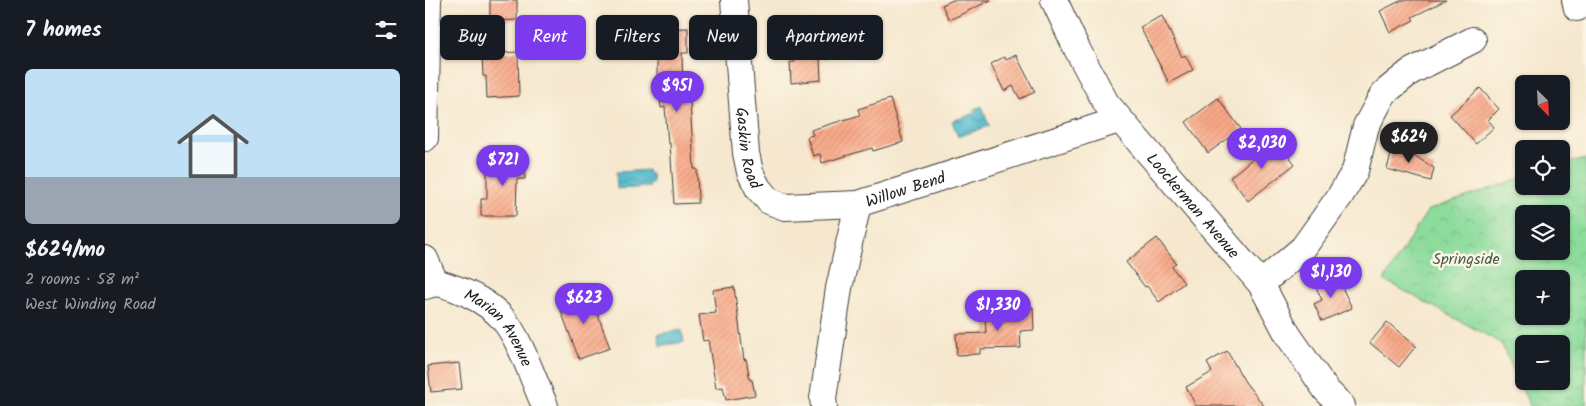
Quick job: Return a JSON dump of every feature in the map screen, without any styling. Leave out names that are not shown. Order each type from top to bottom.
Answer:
[{"type":"street","points":[[425,138],[428,0]]},
{"type":"street","name":"Gaskin Road","points":[[734,0],[746,153],[750,172],[758,188],[769,201],[785,207],[858,204]]},
{"type":"street","name":"Loockerman Avenue","points":[[1054,0],[1101,95],[1119,120],[1261,284],[1288,335],[1326,390],[1342,406]]},
{"type":"street","points":[[1261,284],[1303,248],[1340,196],[1355,171],[1367,126],[1384,93],[1410,72],[1473,40]]},
{"type":"street","name":"Willow Bend","points":[[824,406],[823,399],[839,288],[858,204],[1119,120]]},
{"type":"street","name":"Marian Avenue","points":[[428,276],[461,290],[486,304],[504,319],[519,346],[545,406]]},
{"type":"green space","name":"Springside","points":[[1586,159],[1586,406],[1530,406],[1523,390],[1570,390],[1570,335],[1515,335],[1515,373],[1501,343],[1384,280],[1428,210],[1515,180],[1515,195],[1570,195],[1570,162]]},
{"type":"water","points":[[982,106],[989,126],[958,137],[952,121],[975,113],[974,109]]},
{"type":"water","points":[[648,170],[649,174],[652,174],[653,183],[649,183],[650,187],[617,189],[616,172]]},
{"type":"water","points":[[682,330],[684,342],[660,346],[658,334]]},
{"type":"building","points":[[490,0],[517,0],[515,20],[505,20],[505,15],[490,15]]},
{"type":"building","points":[[953,0],[991,0],[949,20],[942,5]]},
{"type":"building","points":[[1402,0],[1446,0],[1412,17],[1414,20],[1390,32],[1380,11]]},
{"type":"building","points":[[1162,16],[1182,57],[1185,55],[1193,70],[1169,83],[1140,27]]},
{"type":"building","points":[[679,28],[688,28],[688,53],[682,53],[683,93],[685,93],[685,102],[690,102],[694,169],[697,169],[698,203],[674,204],[670,143],[668,143],[665,107],[661,108],[657,60],[679,60]]},
{"type":"building","points":[[515,52],[515,60],[518,60],[519,96],[487,98],[486,76],[483,76],[482,60],[505,60],[505,53]]},
{"type":"building","points":[[1016,55],[1035,92],[1020,99],[1013,86],[1004,91],[991,64],[1004,57],[1006,60]]},
{"type":"building","points":[[795,60],[820,60],[821,80],[791,83],[790,62],[795,62]]},
{"type":"building","points":[[1480,88],[1499,109],[1488,120],[1494,127],[1476,144],[1450,115]]},
{"type":"building","points":[[1218,98],[1241,129],[1208,153],[1186,122]]},
{"type":"building","points":[[890,99],[903,142],[873,151],[872,148],[822,163],[820,154],[813,156],[807,137],[813,135],[811,130],[860,115],[858,109]]},
{"type":"building","points":[[1276,140],[1295,164],[1248,201],[1230,177]]},
{"type":"building","points":[[1394,143],[1434,168],[1431,181],[1387,169]]},
{"type":"building","points":[[499,158],[525,158],[525,179],[517,179],[516,216],[481,216],[481,199],[487,199],[487,164],[499,164]]},
{"type":"building","points":[[1157,238],[1176,263],[1172,267],[1184,283],[1159,302],[1126,262]]},
{"type":"building","points":[[1336,275],[1352,308],[1322,321],[1314,304],[1322,300],[1315,285]]},
{"type":"building","points":[[734,287],[744,360],[746,359],[755,395],[726,400],[723,387],[716,388],[708,340],[703,341],[699,315],[716,313],[713,290]]},
{"type":"building","points":[[589,291],[610,348],[579,359],[558,303]]},
{"type":"building","points":[[1033,307],[1034,330],[1020,331],[1021,348],[980,349],[980,354],[957,355],[956,334],[986,333],[985,314],[1001,314],[1000,309]]},
{"type":"building","points":[[1387,322],[1416,346],[1399,367],[1370,343]]},
{"type":"building","points":[[1227,351],[1245,382],[1264,406],[1196,406],[1186,387],[1212,372],[1207,363]]},
{"type":"building","points":[[459,363],[462,389],[431,392],[428,366]]}]
